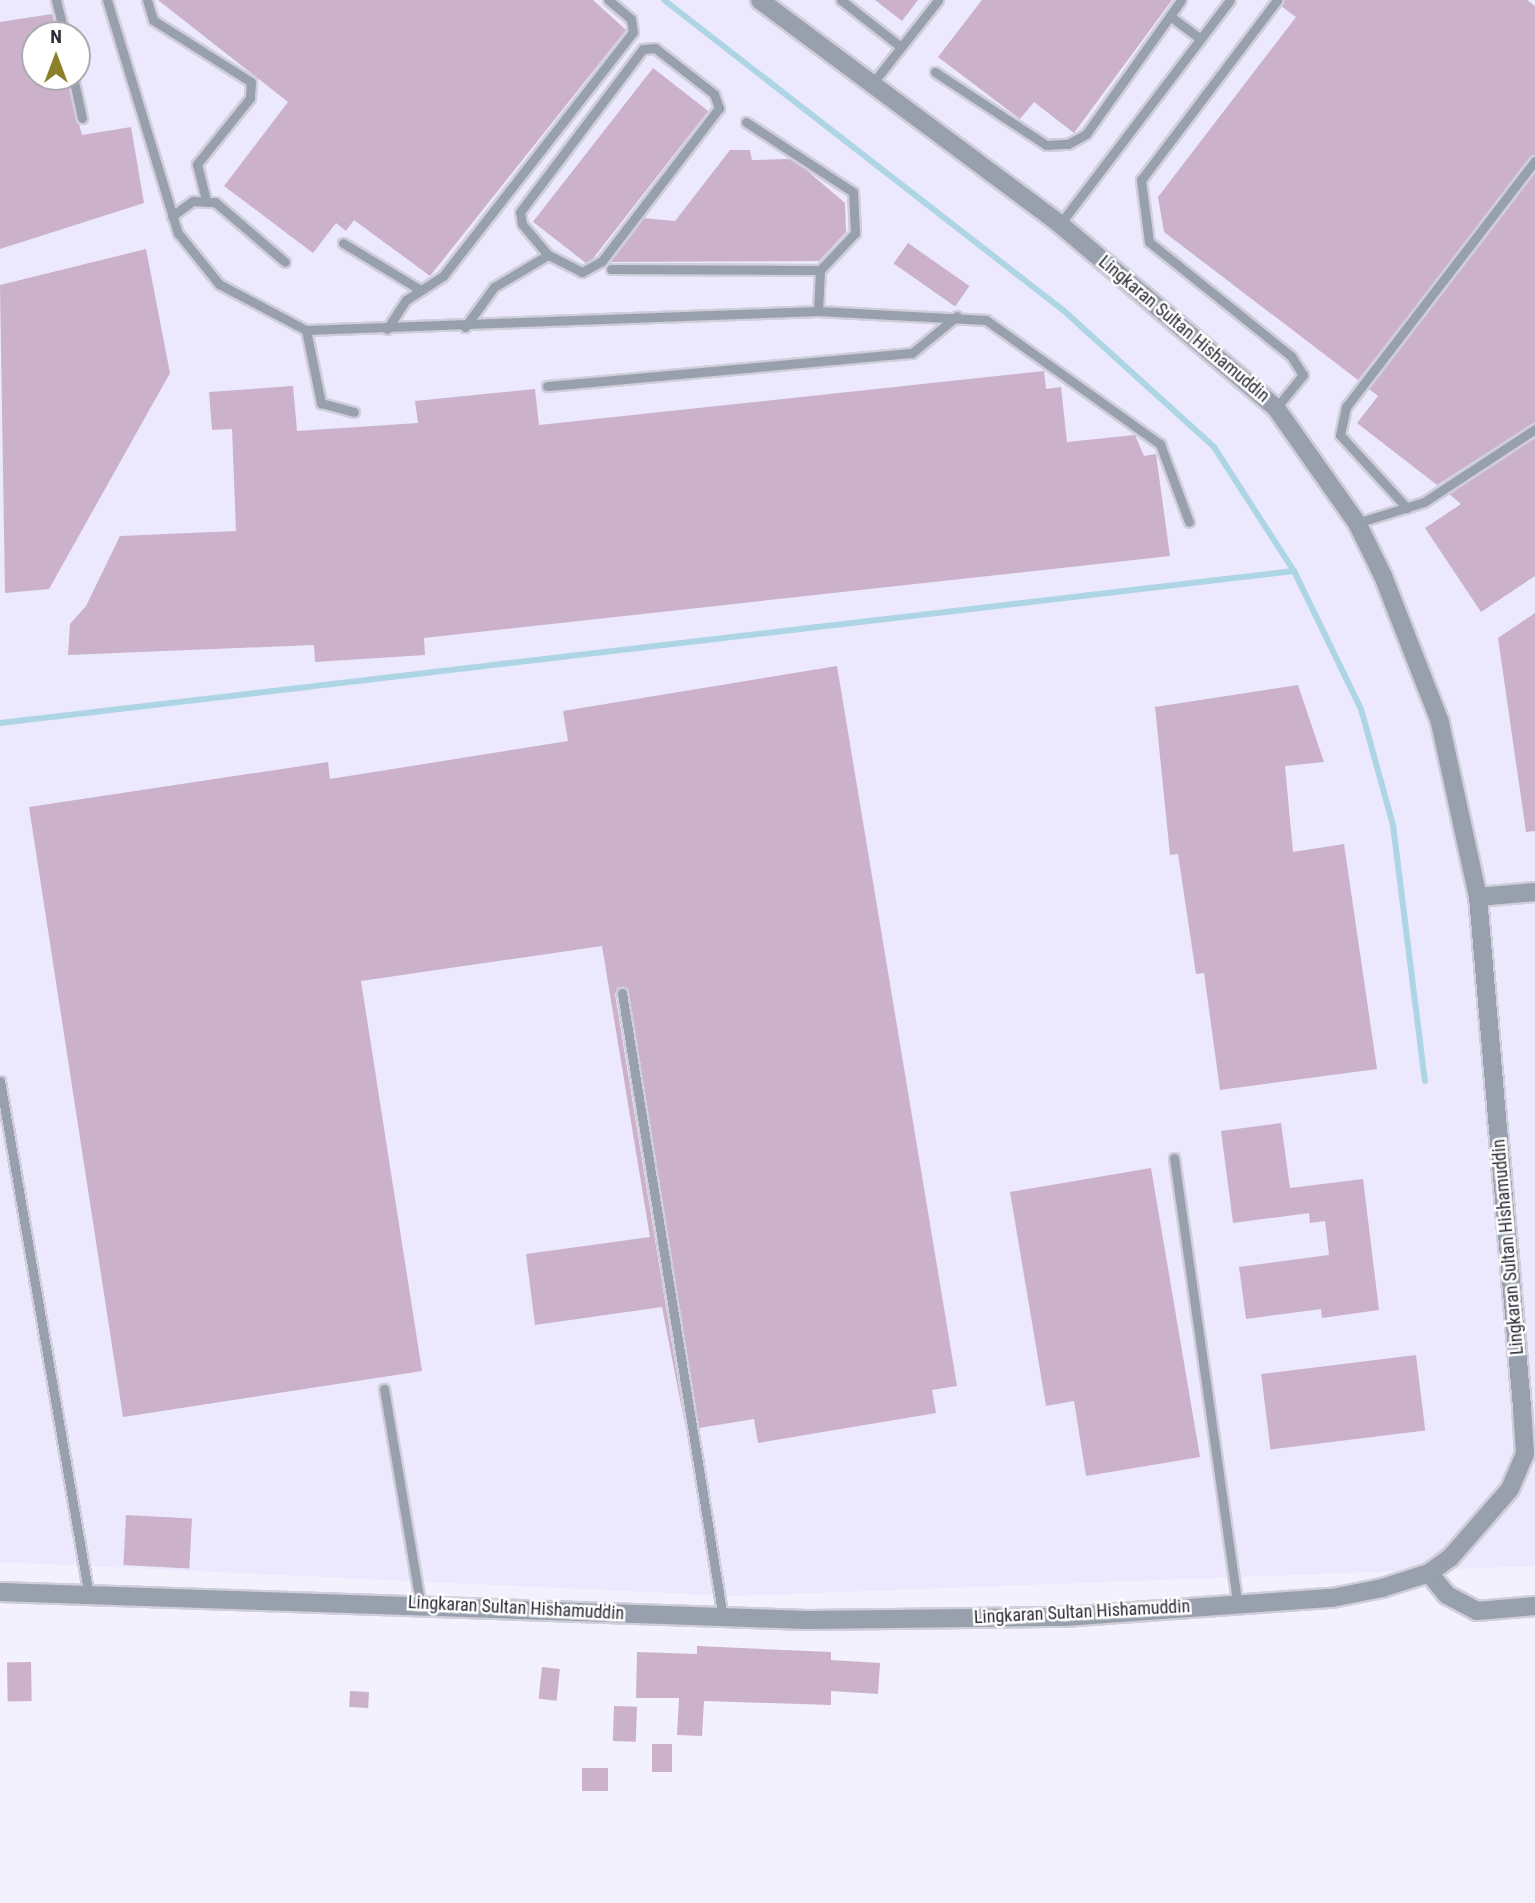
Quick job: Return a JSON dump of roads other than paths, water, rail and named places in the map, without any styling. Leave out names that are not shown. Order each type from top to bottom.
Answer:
[{"type":"street","name":"Lingkaran Sultan Hishamuddin","points":[[0,1592],[420,1602],[723,1618],[1064,1617],[1332,1598],[1429,1573],[1492,1514],[1524,1454],[1478,897],[1440,722],[1418,651],[1357,523],[1276,408],[1060,224],[760,0]]},
{"type":"street","points":[[1478,897],[1535,892]]},
{"type":"street","points":[[1429,1573],[1447,1595],[1476,1611],[1535,1606]]},
{"type":"lane","points":[[55,0],[61,21]]},
{"type":"lane","points":[[107,0],[172,216],[219,284],[306,330],[465,327],[818,310],[957,316],[986,320],[1013,333],[1160,444],[1189,522]]},
{"type":"lane","points":[[147,0],[153,20],[251,82],[250,99],[197,164],[206,201]]},
{"type":"lane","points":[[387,329],[419,289],[443,276],[633,32],[631,19],[608,0]]},
{"type":"lane","points":[[841,0],[901,47]]},
{"type":"lane","points":[[872,84],[938,0]]},
{"type":"lane","points":[[936,72],[1046,145],[1068,144],[1086,134],[1181,0]]},
{"type":"lane","points":[[1060,224],[1230,0]]},
{"type":"lane","points":[[1276,408],[1303,375],[1297,365],[1149,242],[1141,180],[1277,0]]},
{"type":"lane","points":[[1170,16],[1200,39]]},
{"type":"lane","points":[[643,48],[655,48],[713,94],[719,108],[593,270],[582,272],[548,255],[522,225],[520,212],[643,48]]},
{"type":"lane","points":[[77,91],[82,118]]},
{"type":"lane","points":[[746,122],[853,192],[855,233],[820,270],[818,310]]},
{"type":"lane","points":[[1407,508],[1340,435],[1346,407],[1535,161]]},
{"type":"lane","points":[[172,216],[192,201],[206,201],[285,261]]},
{"type":"lane","points":[[343,243],[419,289]]},
{"type":"lane","points":[[465,327],[494,287],[548,255]]},
{"type":"lane","points":[[611,269],[820,270]]},
{"type":"lane","points":[[547,386],[912,353],[957,316]]},
{"type":"lane","points":[[306,330],[321,403],[354,412]]},
{"type":"lane","points":[[1357,523],[1407,508],[1535,429]]},
{"type":"lane","points":[[622,993],[723,1618]]},
{"type":"lane","points":[[0,1081],[89,1596]]},
{"type":"lane","points":[[1174,1158],[1237,1603]]},
{"type":"lane","points":[[384,1389],[420,1602]]},
{"type":"waterway","points":[[664,0],[1063,310],[1214,447],[1294,571],[1361,709],[1393,825],[1425,1081]]},
{"type":"waterway","points":[[0,723],[1294,571]]}]
